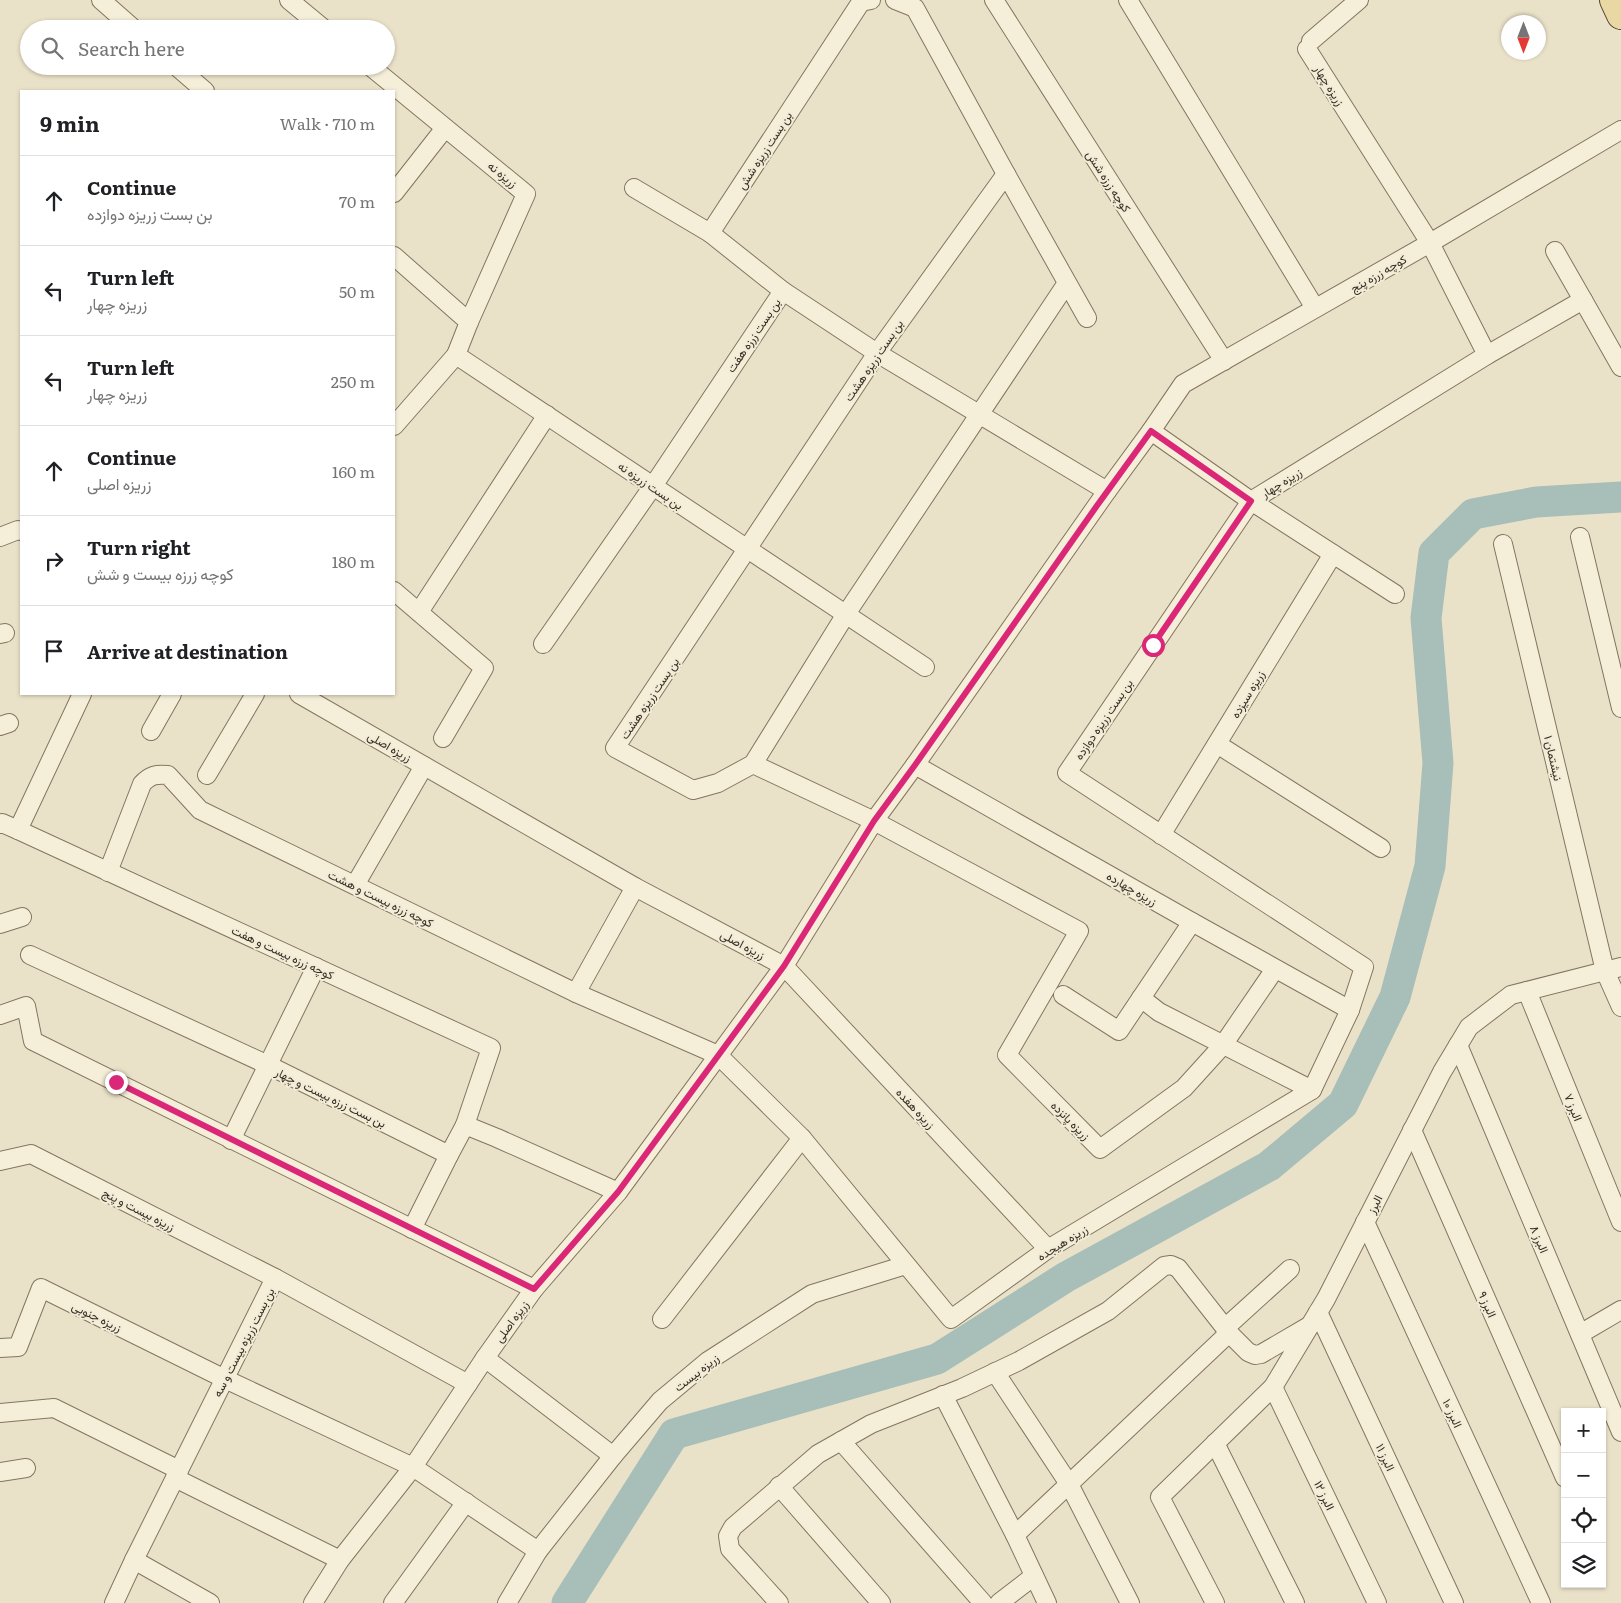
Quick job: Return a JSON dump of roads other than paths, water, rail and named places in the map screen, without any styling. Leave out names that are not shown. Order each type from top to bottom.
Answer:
[{"type":"main road","points":[[1614,0],[1621,15]]},
{"type":"street","points":[[101,0],[124,20]]},
{"type":"street","points":[[289,0],[313,20]]},
{"type":"street","name":"بن بست زریزه شش","points":[[710,233],[861,2],[871,0]]},
{"type":"street","points":[[896,0],[915,8],[1087,318]]},
{"type":"street","name":"کوچه زرزه شش","points":[[994,0],[1224,361]]},
{"type":"street","points":[[1128,0],[1315,308]]},
{"type":"street","name":"زریزه چهار","points":[[1151,431],[1251,501],[1488,355],[1430,243],[1309,45],[1359,0]]},
{"type":"street","points":[[186,75],[204,90]]},
{"type":"street","name":"زریزه نه","points":[[381,75],[526,194],[469,322]]},
{"type":"street","points":[[395,193],[445,128]]},
{"type":"street","name":"کوچه زرزه پنج","points":[[1151,431],[1183,384],[1430,243],[1621,130]]},
{"type":"street","name":"بن بست زریزه هشت","points":[[1006,174],[877,353],[615,748],[693,790],[718,783],[753,764],[846,614],[1067,283]]},
{"type":"street","points":[[634,188],[710,233],[783,291]]},
{"type":"street","points":[[1555,251],[1621,367]]},
{"type":"street","points":[[395,257],[469,322],[456,355],[395,425]]},
{"type":"street","name":"بن بست زرزه هفت","points":[[543,644],[653,486],[783,291],[877,353],[1107,491]]},
{"type":"street","points":[[1488,355],[1583,300]]},
{"type":"street","name":"بن بست زریزه نه","points":[[456,355],[926,667]]},
{"type":"street","points":[[419,612],[547,415]]},
{"type":"street","points":[[784,966],[874,821],[1151,431]]},
{"type":"street","points":[[1251,501],[1395,594]]},
{"type":"street","name":"بن بست زریزه دوازده","points":[[1251,501],[1067,773],[1364,967],[1350,1010],[1312,1090]]},
{"type":"street","points":[[0,537],[20,531]]},
{"type":"street","points":[[1580,537],[1621,708]]},
{"type":"street","name":"نيشتمان ۱","points":[[1503,544],[1613,969],[1621,1007]]},
{"type":"street","name":"زریزه سیزده","points":[[1161,835],[1333,554]]},
{"type":"street","points":[[395,592],[484,668],[443,738]]},
{"type":"street","points":[[18,830],[82,695]]},
{"type":"street","points":[[151,731],[171,695]]},
{"type":"street","points":[[207,775],[254,695]]},
{"type":"street","name":"زریزه اصلی","points":[[301,695],[635,887],[784,966],[618,1192],[534,1289],[485,1358],[413,1467],[340,1560],[313,1603]]},
{"type":"street","points":[[1217,744],[1381,848]]},
{"type":"street","points":[[753,764],[874,821]]},
{"type":"street","name":"زریزه چهارده","points":[[915,765],[1350,1010]]},
{"type":"street","points":[[355,885],[424,766]]},
{"type":"street","name":"کوچه زرزه بیست و هشت","points":[[108,872],[142,784],[149,776],[158,774],[168,775],[200,810],[576,993],[718,1055]]},
{"type":"street","name":"زریزه پانزده","points":[[874,821],[1079,931],[1007,1055],[1100,1149],[1184,1088],[1223,1045],[1275,969]]},
{"type":"street","name":"کوچه زرزه بیست و هفت","points":[[0,824],[2,823],[18,830],[491,1048],[465,1126]]},
{"type":"street","points":[[576,993],[635,887]]},
{"type":"street","points":[[0,924],[22,917]]},
{"type":"street","points":[[1063,995],[1119,1031],[1192,922]]},
{"type":"street","name":"بن بست زرزه بیست و چهار","points":[[30,955],[268,1066],[449,1156]]},
{"type":"street","name":"زریزه هفده","points":[[784,966],[1048,1249]]},
{"type":"street","points":[[231,1140],[316,967]]},
{"type":"street","name":"البرز","points":[[1215,1603],[1160,1497],[1273,1387],[1314,1319],[1442,1072],[1469,1027],[1511,995],[1613,969]]},
{"type":"street","name":"البرز ۷","points":[[1527,992],[1621,1222]]},
{"type":"street","points":[[1141,998],[1159,1012],[1312,1090]]},
{"type":"street","points":[[0,1015],[26,1006],[34,1041],[534,1289]]},
{"type":"street","name":"البرز ۸","points":[[1458,1045],[1621,1432]]},
{"type":"street","name":"زریزه هیجده","points":[[718,1055],[802,1138],[951,1319],[1048,1249],[1312,1090]]},
{"type":"street","points":[[412,1229],[465,1126],[497,1138],[618,1192]]},
{"type":"street","name":"البرز ۹","points":[[1412,1130],[1561,1469]]},
{"type":"street","points":[[662,1319],[802,1138]]},
{"type":"street","name":"زریزه بیست و پنج","points":[[0,1161],[31,1154],[275,1278]]},
{"type":"street","name":"البرز ۱۰","points":[[1365,1222],[1541,1603]]},
{"type":"street","name":"زریزه بیست","points":[[506,1603],[538,1551],[612,1456],[660,1401],[716,1355],[812,1294],[906,1265]]},
{"type":"street","points":[[779,1603],[730,1549],[728,1536],[732,1527],[818,1454],[871,1424],[943,1395],[1019,1361],[1108,1311],[1137,1285],[1164,1266],[1171,1265],[1178,1268],[1227,1330],[1248,1352],[1255,1355],[1261,1354],[1314,1319]]},
{"type":"street","points":[[1015,1535],[1290,1269]]},
{"type":"street","name":"بن بست زریزه بیست و سه","points":[[114,1603],[275,1278],[468,1384]]},
{"type":"street","name":"زریزه جنوبی","points":[[0,1348],[18,1347],[41,1288],[225,1379]]},
{"type":"street","points":[[1580,1334],[1621,1310]]},
{"type":"street","name":"البرز ۱۱","points":[[1314,1319],[1454,1603]]},
{"type":"street","points":[[485,1358],[612,1456]]},
{"type":"street","points":[[995,1372],[1069,1484],[1130,1603]]},
{"type":"street","points":[[225,1379],[413,1467],[538,1551]]},
{"type":"street","name":"البرز ۱۲","points":[[1273,1387],[1377,1603]]},
{"type":"street","points":[[943,1395],[1015,1535],[1047,1603]]},
{"type":"street","points":[[0,1413],[54,1408],[340,1560]]},
{"type":"street","points":[[841,1441],[983,1603]]},
{"type":"street","points":[[1216,1443],[1295,1603]]},
{"type":"street","points":[[0,1472],[26,1468]]},
{"type":"street","points":[[779,1486],[881,1603]]},
{"type":"street","points":[[393,1603],[466,1502]]},
{"type":"street","points":[[134,1560],[210,1603]]},
{"type":"street","points":[[999,1603],[1034,1576]]},
{"type":"waterway","points":[[567,1603],[674,1434],[937,1359],[1066,1277],[1269,1166],[1343,1104],[1395,997],[1430,866],[1438,763],[1426,618],[1434,553],[1473,514],[1536,502],[1621,497]]}]
